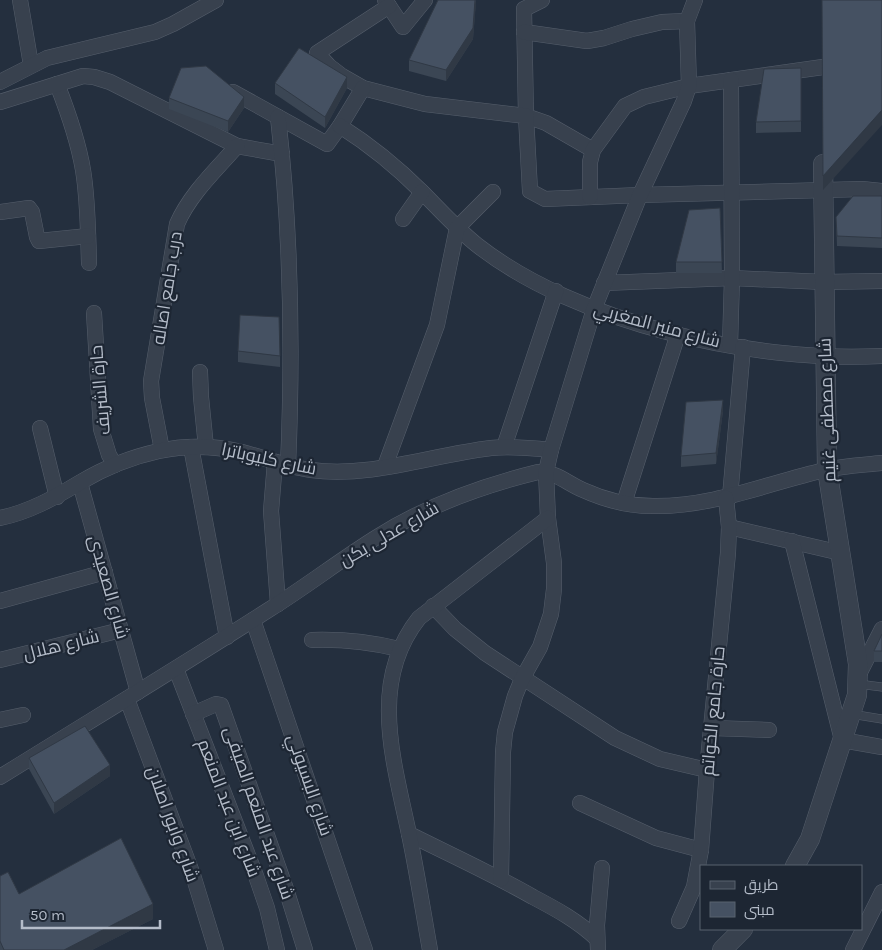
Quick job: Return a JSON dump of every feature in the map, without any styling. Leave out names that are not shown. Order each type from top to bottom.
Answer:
[{"type":"street","points":[[20,0],[31,65]]},
{"type":"street","points":[[0,82],[31,65],[66,53],[155,32],[216,0]]},
{"type":"street","points":[[426,0],[403,27],[387,3],[318,53],[335,71],[363,88],[425,104],[526,116],[546,123],[593,150]]},
{"type":"street","points":[[542,0],[524,4],[526,116],[530,191],[545,199],[640,194],[882,190]]},
{"type":"street","points":[[501,879],[505,732],[522,678],[540,647],[551,614],[554,588],[554,563],[548,518],[546,472],[594,309],[640,194],[684,102],[689,86],[687,21],[695,0]]},
{"type":"street","points":[[524,32],[588,41],[662,22],[687,21]]},
{"type":"street","points":[[822,48],[823,86]]},
{"type":"street","points":[[590,197],[590,162],[593,150],[625,106],[644,97],[689,86],[822,67]]},
{"type":"street","points":[[0,102],[83,76],[94,77],[110,82],[237,146],[282,154]]},
{"type":"street","name":"حارة جامع الخواتم","points":[[679,921],[694,887],[702,850],[707,770],[726,582],[729,527],[728,498],[737,346],[732,278],[731,80]]},
{"type":"street","points":[[57,84],[72,120],[83,169],[87,195],[89,263]]},
{"type":"street","points":[[233,92],[327,144],[363,88]]},
{"type":"street","points":[[278,117],[282,154],[292,356],[281,464],[271,511],[278,604]]},
{"type":"street","name":"شارع منير المغربي","points":[[340,126],[378,152],[422,192],[457,228],[496,258],[526,277],[594,309],[678,334],[737,346],[825,357],[882,356]]},
{"type":"street","name":"شارع مصطفى غنيم","points":[[796,865],[810,839],[857,695],[858,680],[841,553],[826,469],[823,143]]},
{"type":"street","name":"درب جامع اصاله","points":[[162,450],[152,398],[152,381],[177,224],[191,200],[237,146]]},
{"type":"street","points":[[403,218],[422,192]]},
{"type":"street","points":[[385,466],[437,325],[457,228],[493,192]]},
{"type":"street","points":[[0,212],[29,208],[32,212],[36,237],[39,241],[88,236]]},
{"type":"street","points":[[604,283],[732,278],[824,282],[882,281]]},
{"type":"street","points":[[504,447],[556,291]]},
{"type":"street","name":"حارة الشريف","points":[[94,313],[100,429],[109,455],[115,465]]},
{"type":"street","points":[[624,504],[678,334]]},
{"type":"street","points":[[200,372],[198,490],[227,637]]},
{"type":"street","points":[[40,428],[57,497]]},
{"type":"street","name":"شارع كليوباترا","points":[[0,518],[33,508],[57,497],[115,465],[137,456],[162,450],[199,447],[241,452],[281,464],[336,472],[361,470],[504,447],[551,450]]},
{"type":"street","points":[[546,472],[603,498],[624,504],[653,506],[728,498],[826,469],[882,463]]},
{"type":"street","name":"شارع عدلى يكن","points":[[0,777],[227,637],[377,537],[413,516],[451,499],[490,485],[538,472],[546,472]]},
{"type":"street","name":"شارع الصعيدى","points":[[80,483],[121,630],[133,696]]},
{"type":"street","points":[[430,950],[390,739],[389,709],[391,686],[399,649],[407,632],[419,618],[548,518]]},
{"type":"street","points":[[729,527],[841,553]]},
{"type":"street","points":[[792,541],[842,740],[882,747]]},
{"type":"street","points":[[0,601],[105,572]]},
{"type":"street","points":[[433,606],[455,629],[522,678],[616,738],[637,750],[660,759],[707,770]]},
{"type":"street","name":"شارع البسيوني","points":[[253,620],[365,950]]},
{"type":"street","points":[[858,680],[882,629]]},
{"type":"street","name":"شارع هلال","points":[[0,660],[121,630]]},
{"type":"street","points":[[312,640],[342,639],[371,642],[399,649]]},
{"type":"street","name":"شارع ابن عبد المنعم","points":[[176,669],[267,908],[277,950]]},
{"type":"street","name":"شارع وابور اصلان","points":[[133,696],[216,950]]},
{"type":"street","name":"شارع عبد المنعم الصيفى","points":[[193,714],[216,704],[220,705],[286,889],[304,950]]},
{"type":"street","points":[[0,720],[23,715]]},
{"type":"street","points":[[712,728],[769,730]]},
{"type":"street","points":[[580,803],[656,838],[702,850]]},
{"type":"street","points":[[409,834],[501,879],[566,915],[585,928],[598,945]]},
{"type":"street","points":[[598,945],[602,868]]},
{"type":"street","points":[[853,950],[882,892]]},
{"type":"street","points":[[722,950],[742,930]]},
{"type":"lane","points":[[858,680],[882,687]]},
{"type":"lane","points":[[851,714],[882,720]]},
{"type":"building","points":[[438,0],[475,0],[473,28],[446,70],[409,60]]},
{"type":"building","points":[[822,0],[882,0],[882,110],[823,176]]},
{"type":"building","points":[[299,48],[347,77],[325,117],[275,83]]},
{"type":"building","points":[[206,66],[244,97],[228,121],[169,98],[181,68]]},
{"type":"building","points":[[801,68],[801,121],[756,122],[764,69]]},
{"type":"building","points":[[853,196],[882,196],[882,238],[837,236],[836,217]]},
{"type":"building","points":[[720,208],[722,262],[676,262],[689,210]]},
{"type":"building","points":[[240,315],[279,317],[280,356],[238,351]]},
{"type":"building","points":[[723,400],[716,453],[681,456],[686,402]]},
{"type":"building","points":[[882,634],[882,651],[874,651]]},
{"type":"building","points":[[85,726],[110,765],[54,803],[29,758]]},
{"type":"building","points":[[121,838],[153,904],[64,950],[4,950],[0,941],[0,876],[8,872],[19,894]]}]
